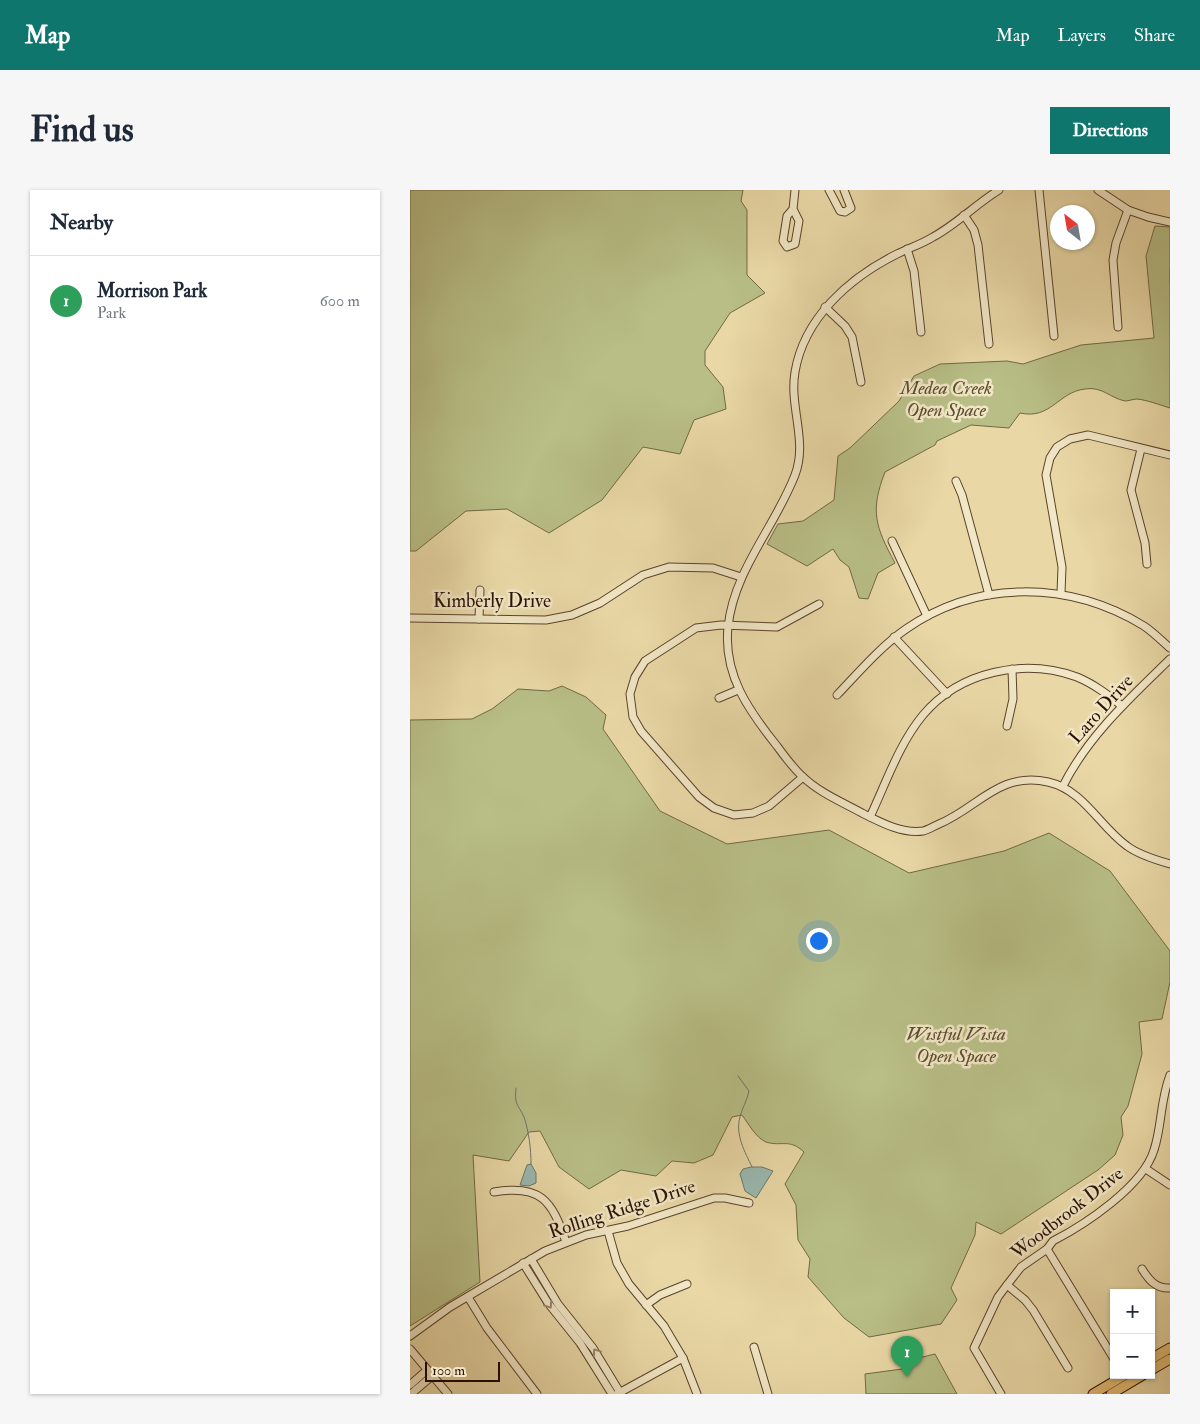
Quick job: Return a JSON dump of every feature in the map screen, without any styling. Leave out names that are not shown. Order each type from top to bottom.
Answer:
[{"type":"main road","points":[[1155,1357],[1170,1348]]},
{"type":"main road","points":[[1155,1368],[1170,1359]]},
{"type":"main road","points":[[1093,1394],[1123,1379]]},
{"type":"main road","points":[[1111,1394],[1124,1379]]},
{"type":"street","points":[[794,209],[787,216],[782,241],[787,247],[795,244],[799,221],[794,209],[795,190]]},
{"type":"street","points":[[829,190],[840,211],[845,212],[851,208],[844,190]]},
{"type":"street","points":[[999,190],[933,238],[881,263],[844,290],[825,307],[806,336],[795,372],[793,401],[800,439],[800,455],[795,474],[741,577],[734,596],[728,625],[728,654],[738,690],[754,717],[803,777],[825,794],[870,817],[894,828],[922,831],[949,820],[1001,786],[1015,781],[1033,780],[1063,786],[1083,800],[1104,826],[1129,847],[1170,864]]},
{"type":"street","points":[[1039,190],[1054,336]]},
{"type":"street","points":[[1098,190],[1128,210],[1170,222]]},
{"type":"street","points":[[1118,326],[1113,260],[1118,237],[1128,210]]},
{"type":"street","points":[[964,215],[974,230],[978,245],[989,344]]},
{"type":"street","points":[[907,250],[914,272],[921,332]]},
{"type":"street","points":[[825,307],[845,326],[852,337],[861,382]]},
{"type":"street","points":[[1061,593],[1062,567],[1046,475],[1050,458],[1057,448],[1070,439],[1088,435],[1170,455]]},
{"type":"street","points":[[1141,449],[1131,490],[1144,543],[1147,564]]},
{"type":"street","points":[[956,481],[962,495],[989,595]]},
{"type":"street","points":[[892,541],[927,616]]},
{"type":"street","name":"Kimberly Drive","points":[[410,618],[546,620],[572,615],[600,604],[643,575],[669,567],[713,568],[741,577]]},
{"type":"street","points":[[479,619],[480,590]]},
{"type":"street","points":[[837,695],[894,637],[927,616],[960,602],[1008,592],[1061,593],[1102,605],[1145,626],[1170,648]]},
{"type":"street","points":[[803,777],[770,806],[753,813],[734,814],[714,808],[698,797],[641,731],[634,717],[630,694],[635,677],[645,660],[696,628],[728,625],[777,627],[819,604]]},
{"type":"street","points":[[894,637],[947,694]]},
{"type":"street","name":"Laro Drive","points":[[1063,786],[1074,765],[1088,745],[1122,706],[1170,659]]},
{"type":"street","points":[[870,817],[906,741],[924,715],[947,694],[965,683],[982,676],[1012,669],[1038,669],[1077,678],[1102,690],[1122,706]]},
{"type":"street","points":[[1007,726],[1013,699],[1012,669]]},
{"type":"street","points":[[718,698],[738,690]]},
{"type":"street","name":"Woodbrook Drive","points":[[1001,1394],[974,1348],[998,1296],[1021,1267],[1047,1249],[1053,1241],[1118,1198],[1131,1187],[1146,1169],[1155,1149],[1159,1116],[1170,1075]]},
{"type":"street","points":[[1146,1169],[1170,1185]]},
{"type":"street","points":[[494,1192],[519,1189],[537,1193],[556,1214],[566,1242]]},
{"type":"street","name":"Rolling Ridge Drive","points":[[410,1336],[438,1315],[524,1263],[566,1242],[714,1198],[725,1198],[749,1203]]},
{"type":"street","points":[[608,1230],[617,1263],[629,1284],[664,1326],[683,1358],[697,1394]]},
{"type":"street","points":[[1047,1249],[1110,1352]]},
{"type":"street","points":[[531,1259],[612,1394]]},
{"type":"street","points":[[524,1263],[548,1303],[593,1348],[619,1393],[683,1358]]},
{"type":"street","points":[[1142,1269],[1156,1286],[1163,1289],[1170,1288]]},
{"type":"street","points":[[646,1305],[660,1295],[686,1284]]},
{"type":"street","points":[[1007,1284],[1026,1300],[1034,1310],[1068,1368]]},
{"type":"street","points":[[468,1298],[487,1328],[537,1394]]},
{"type":"street","points":[[754,1347],[768,1394]]},
{"type":"street","points":[[410,1349],[448,1394]]},
{"type":"street","points":[[410,1385],[427,1370]]},
{"type":"street","points":[[411,1394],[432,1376]]},
{"type":"green space","points":[[410,190],[743,190],[741,201],[747,210],[747,275],[765,293],[730,313],[705,351],[705,365],[723,387],[726,409],[694,420],[680,454],[643,447],[602,500],[549,533],[507,509],[466,511],[416,551],[410,551]]},
{"type":"green space","name":"Medea Creek Open Space","points":[[1155,226],[1170,227],[1170,408],[1149,401],[1136,399],[1120,400],[1096,389],[1076,391],[1039,413],[1020,413],[1009,428],[971,425],[937,441],[935,445],[885,472],[877,497],[877,518],[883,539],[895,563],[878,573],[868,599],[859,598],[849,567],[840,560],[833,549],[807,566],[767,544],[778,524],[803,521],[834,500],[838,456],[850,448],[899,401],[914,376],[940,364],[1007,361],[1023,364],[1081,345],[1154,338],[1146,256]]},
{"type":"green space","name":"Wistful Vista Open Space","points":[[562,686],[586,697],[606,715],[603,729],[660,811],[727,844],[829,830],[909,873],[1004,851],[1049,833],[1110,871],[1170,951],[1170,982],[1162,1019],[1139,1022],[1142,1054],[1128,1106],[1121,1117],[1123,1135],[1115,1155],[1098,1170],[1001,1234],[976,1222],[975,1235],[951,1288],[957,1300],[941,1324],[869,1337],[844,1318],[808,1277],[810,1259],[798,1240],[796,1205],[785,1184],[804,1152],[794,1145],[762,1140],[742,1115],[732,1117],[713,1155],[694,1163],[672,1161],[656,1176],[621,1170],[589,1189],[559,1167],[540,1131],[529,1132],[509,1161],[473,1155],[480,1282],[410,1326],[410,720],[472,719],[492,709],[518,689],[549,691]]},
{"type":"green space","points":[[935,1354],[957,1394],[866,1394],[865,1374],[902,1369],[910,1360]]},
{"type":"water","points":[[531,1164],[536,1173],[536,1183],[529,1186],[520,1185],[527,1165]]},
{"type":"water","points":[[762,1167],[773,1171],[756,1198],[745,1191],[740,1174],[743,1169]]},
{"type":"waterway","points":[[1170,269],[1170,283]]},
{"type":"waterway","points":[[738,1076],[749,1091],[740,1117],[739,1130],[746,1155],[752,1167]]},
{"type":"waterway","points":[[516,1088],[516,1101],[524,1117],[528,1135],[531,1164]]},
{"type":"place","name":"Morrison Park","points":[[907,1377]]}]
